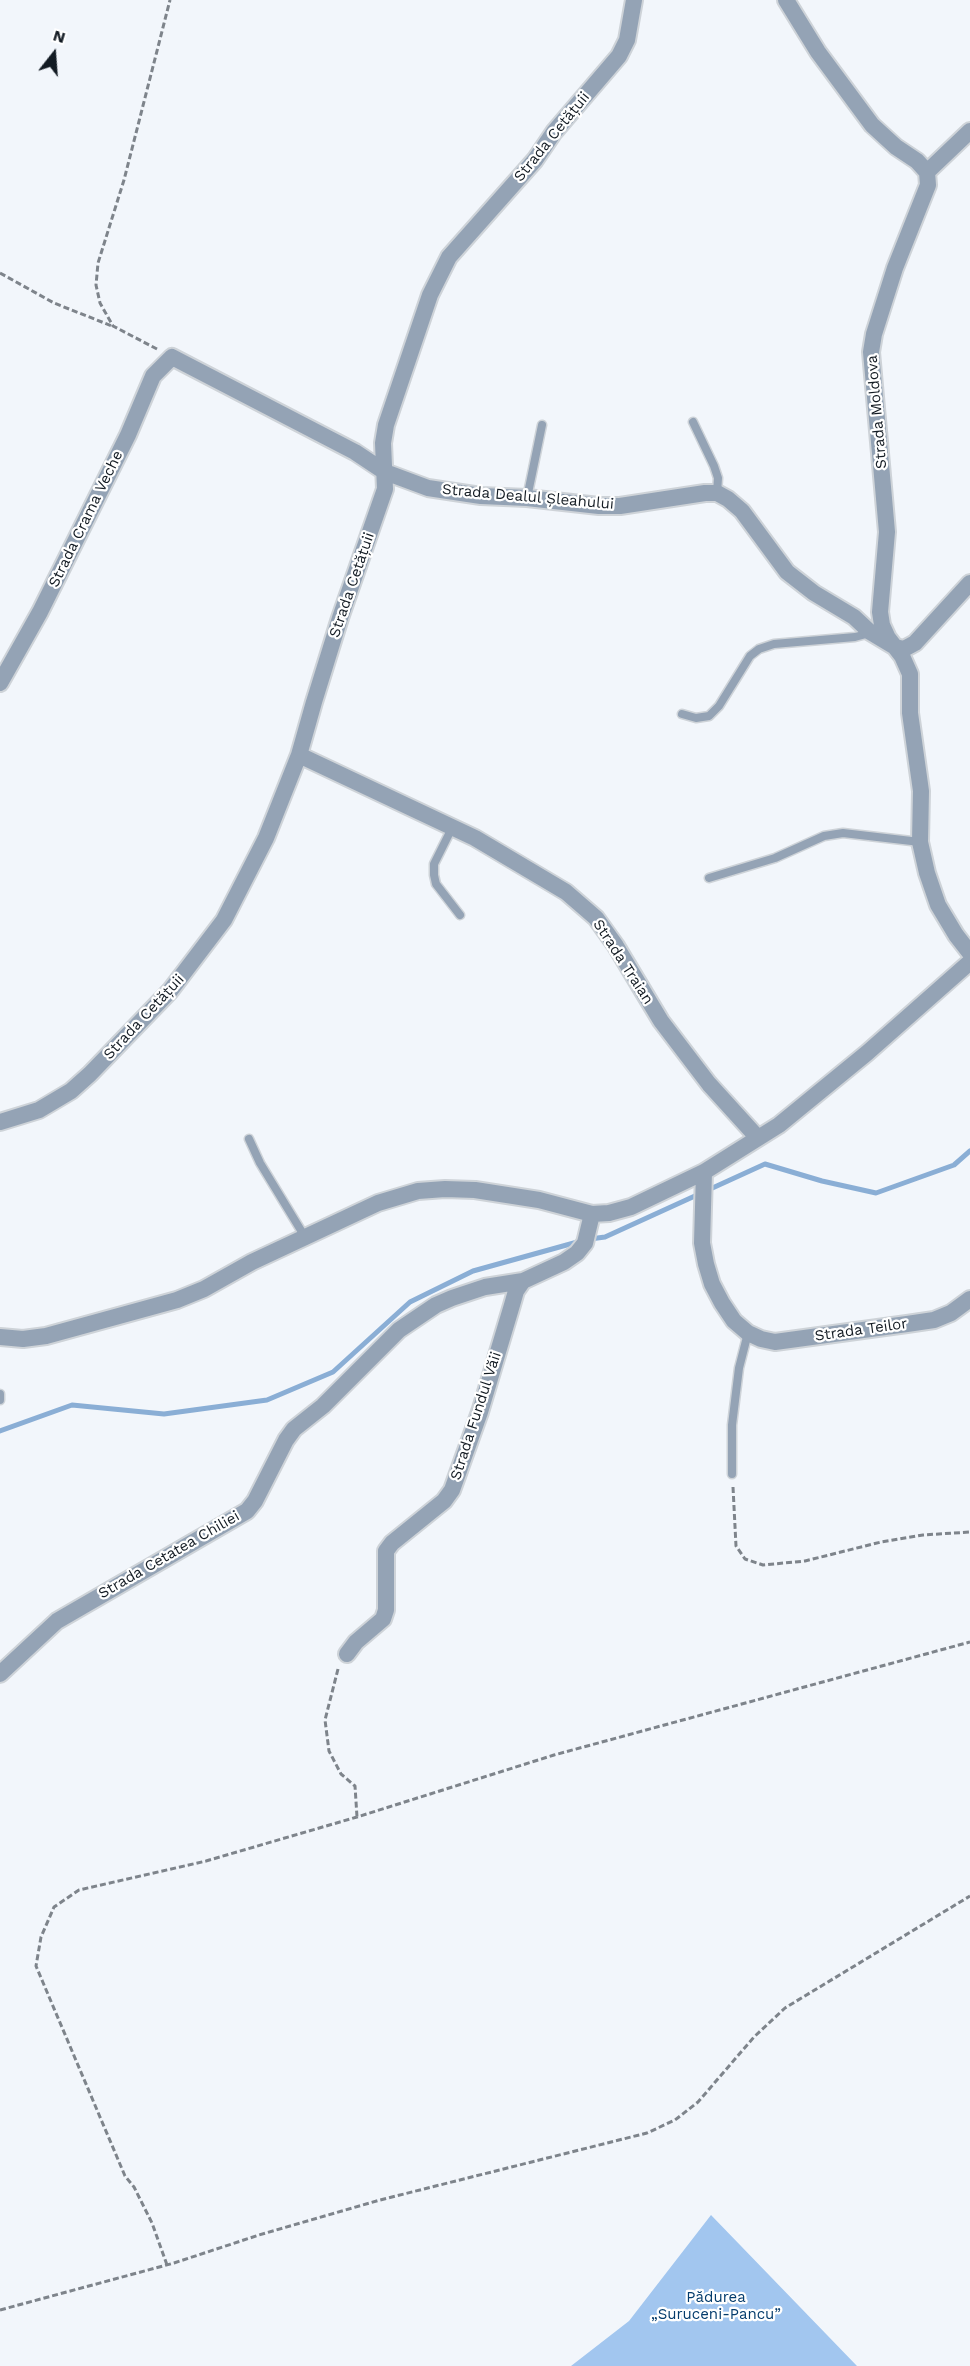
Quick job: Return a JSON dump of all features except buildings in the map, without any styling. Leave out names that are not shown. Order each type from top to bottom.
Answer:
[{"type":"street","name":"Strada Cetățuii","points":[[0,1122],[39,1110],[71,1091],[171,991],[224,920],[266,838],[299,755],[337,628],[385,489],[382,460],[386,425],[430,295],[449,257],[535,160],[554,132],[619,56],[627,40],[634,0]]},
{"type":"street","points":[[786,0],[818,52],[872,125],[896,147],[918,161],[927,172],[970,131]]},
{"type":"street","name":"Strada Moldova","points":[[927,172],[928,185],[895,268],[874,334],[871,352],[887,532],[880,612],[882,625],[906,661],[910,674],[910,713],[921,791],[920,842],[938,904],[956,935],[970,953]]},
{"type":"street","name":"Strada Dealul Șleahului","points":[[172,357],[356,452],[385,472],[428,488],[481,496],[527,498],[599,506],[620,506],[705,493],[717,494]]},
{"type":"street","name":"Strada Crama Veche","points":[[0,683],[40,612],[128,435],[153,376],[172,357]]},
{"type":"street","points":[[717,494],[728,499],[742,511],[787,572],[814,593],[854,616],[870,633],[895,647],[904,649],[915,643],[970,583]]},
{"type":"street","name":"Strada Traian","points":[[299,755],[474,838],[566,892],[596,918],[616,946],[661,1021],[709,1084],[758,1138]]},
{"type":"street","points":[[1,1340],[46,1336],[177,1300],[204,1289],[252,1263],[378,1203],[418,1191],[475,1190],[539,1200],[588,1229],[609,1213],[703,1186],[758,1138],[806,1104],[970,962]]},
{"type":"street","points":[[703,1186],[702,1243],[712,1284],[734,1321],[748,1333]]},
{"type":"street","name":"Strada Cetatea Chiliei","points":[[0,1674],[57,1621],[247,1511],[255,1501],[294,1429],[323,1407],[399,1330],[436,1305],[452,1298],[485,1287],[524,1281],[564,1262],[577,1253],[588,1229]]},
{"type":"street","name":"Strada Fundul Văii","points":[[347,1654],[356,1642],[383,1619],[386,1610],[386,1551],[401,1535],[444,1501],[459,1476],[516,1291],[524,1281]]},
{"type":"street","name":"Strada Teilor","points":[[748,1333],[775,1342],[934,1320],[951,1314],[970,1299]]},
{"type":"lane","points":[[693,422],[714,466],[718,478],[717,494]]},
{"type":"lane","points":[[527,498],[542,425]]},
{"type":"lane","points":[[682,714],[696,718],[709,716],[719,706],[750,656],[759,649],[774,644],[855,637],[870,633]]},
{"type":"lane","points":[[452,828],[434,864],[434,875],[436,884],[460,915]]},
{"type":"lane","points":[[709,878],[775,858],[824,836],[843,833],[920,842]]},
{"type":"lane","points":[[249,1139],[260,1163],[305,1237]]},
{"type":"lane","points":[[732,1474],[732,1425],[739,1368],[748,1333]]},
{"type":"lane","points":[[0,1394],[0,1400]]},
{"type":"path","points":[[113,327],[100,303],[96,285],[98,263],[124,180],[170,0]]},
{"type":"path","points":[[0,273],[54,303],[113,327],[172,357]]},
{"type":"path","points":[[732,1474],[736,1545],[746,1559],[762,1565],[805,1561],[924,1534],[970,1532]]},
{"type":"path","points":[[167,2265],[139,2196],[125,2176],[36,1966],[41,1937],[54,1907],[79,1890],[206,1861],[357,1817],[554,1755],[970,1642]]},
{"type":"path","points":[[347,1654],[337,1670],[326,1720],[329,1751],[341,1774],[355,1786],[357,1817]]},
{"type":"path","points":[[0,2310],[167,2265],[259,2235],[380,2200],[647,2133],[675,2120],[698,2102],[754,2037],[785,2008],[970,1896]]},
{"type":"green space","name":"Pădurea „Suruceni-Pancu”","points":[[711,2215],[857,2366],[571,2366],[629,2321]]},
{"type":"waterway","points":[[590,1239],[605,1237],[765,1164],[822,1181],[876,1193],[954,1165],[970,1151]]},
{"type":"waterway","points":[[0,1431],[72,1405],[164,1414],[267,1400],[333,1372],[410,1302],[473,1271],[581,1241]]}]
